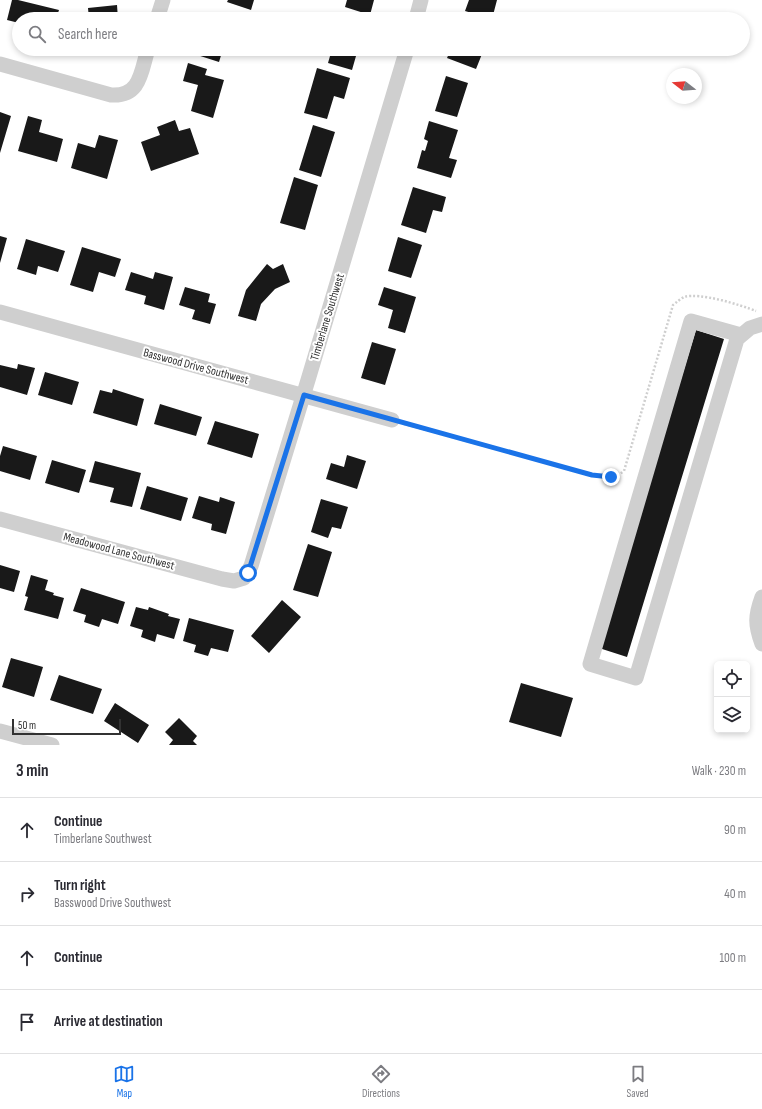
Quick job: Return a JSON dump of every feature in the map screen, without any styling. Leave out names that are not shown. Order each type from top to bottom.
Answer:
[{"type":"street","points":[[159,12],[163,0]]},
{"type":"street","points":[[418,12],[421,0]]},
{"type":"street","points":[[0,64],[111,95],[123,95],[128,93],[136,86],[146,56]]},
{"type":"street","name":"Timberlane Southwest","points":[[238,580],[244,578],[251,566],[304,395],[405,56]]},
{"type":"street","name":"Basswood Drive Southwest","points":[[0,312],[392,420]]},
{"type":"street","points":[[741,335],[691,321],[590,664],[636,678],[737,339],[761,319]]},
{"type":"street","name":"Meadowood Lane Southwest","points":[[0,519],[222,579],[234,581],[238,580]]},
{"type":"street","points":[[762,597],[758,609],[756,627],[762,644]]},
{"type":"street","points":[[0,731],[52,745]]},
{"type":"path","points":[[392,420],[592,475],[611,477],[619,475],[624,471],[673,305],[685,297],[694,296],[742,306],[761,319]]},
{"type":"building","points":[[12,0],[18,0],[59,10],[58,12],[12,12],[12,21],[7,20]]},
{"type":"building","points":[[228,0],[254,0],[251,10],[227,2]]},
{"type":"building","points":[[347,0],[374,0],[371,12],[361,12],[345,7]]},
{"type":"building","points":[[469,0],[497,0],[494,12],[465,11]]},
{"type":"building","points":[[117,5],[118,12],[88,12],[88,8]]},
{"type":"building","points":[[200,56],[221,56],[219,62]]},
{"type":"building","points":[[330,56],[356,56],[352,70],[328,63]]},
{"type":"building","points":[[448,56],[481,56],[476,69],[447,58]]},
{"type":"building","points":[[188,63],[207,69],[205,75],[224,80],[213,118],[191,111],[198,85],[183,81]]},
{"type":"building","points":[[317,68],[350,78],[344,99],[334,96],[327,119],[304,113]]},
{"type":"building","points":[[446,76],[468,83],[457,117],[435,111]]},
{"type":"building","points":[[0,112],[11,116],[0,153]]},
{"type":"building","points":[[28,116],[42,120],[39,132],[63,139],[57,162],[18,151]]},
{"type":"building","points":[[175,120],[179,131],[190,128],[199,154],[151,171],[141,142],[160,135],[157,127]]},
{"type":"building","points":[[429,121],[458,130],[449,158],[457,160],[451,178],[417,168],[422,150],[425,151],[428,141],[424,139]]},
{"type":"building","points":[[313,125],[335,132],[321,177],[299,170]]},
{"type":"building","points":[[99,135],[118,140],[107,179],[71,168],[78,143],[95,148]]},
{"type":"building","points":[[294,177],[318,185],[305,230],[280,223]]},
{"type":"building","points":[[413,187],[446,197],[442,212],[433,210],[426,233],[401,225]]},
{"type":"building","points":[[0,236],[7,238],[0,263]]},
{"type":"building","points":[[398,237],[422,245],[411,278],[388,271]]},
{"type":"building","points":[[26,239],[65,251],[58,272],[38,266],[36,275],[17,269]]},
{"type":"building","points":[[82,247],[121,259],[115,277],[99,272],[93,292],[70,285]]},
{"type":"building","points":[[267,264],[273,269],[283,264],[290,282],[275,289],[261,304],[256,321],[238,316],[246,290]]},
{"type":"building","points":[[131,272],[153,279],[155,272],[173,277],[164,310],[144,304],[146,296],[125,290]]},
{"type":"building","points":[[185,287],[210,294],[208,302],[216,304],[210,324],[192,319],[195,310],[179,305]]},
{"type":"building","points":[[384,287],[416,297],[405,333],[388,328],[393,310],[378,305]]},
{"type":"building","points":[[696,330],[724,339],[627,657],[599,648]]},
{"type":"building","points":[[372,342],[396,349],[385,385],[361,378]]},
{"type":"building","points":[[18,364],[35,368],[27,395],[0,387],[0,365],[17,369]]},
{"type":"building","points":[[45,372],[79,382],[72,405],[38,395]]},
{"type":"building","points":[[113,389],[144,399],[137,426],[93,413],[100,390],[112,393]]},
{"type":"building","points":[[160,404],[202,417],[196,436],[154,424]]},
{"type":"building","points":[[215,421],[259,434],[252,458],[207,444]]},
{"type":"building","points":[[3,446],[37,456],[30,480],[0,471],[0,456]]},
{"type":"building","points":[[347,455],[366,461],[357,489],[326,479],[331,463],[344,467]]},
{"type":"building","points":[[52,460],[86,470],[79,493],[45,483]]},
{"type":"building","points":[[95,461],[141,473],[132,507],[110,502],[114,488],[89,482]]},
{"type":"building","points":[[147,486],[188,498],[181,521],[140,509]]},
{"type":"building","points":[[199,496],[219,502],[220,497],[235,502],[226,534],[211,530],[212,524],[192,518]]},
{"type":"building","points":[[321,499],[348,507],[341,529],[332,527],[328,538],[311,532]]},
{"type":"building","points":[[308,544],[332,552],[318,597],[293,590]]},
{"type":"building","points":[[0,565],[20,571],[14,592],[0,588]]},
{"type":"building","points":[[31,575],[48,580],[45,590],[54,593],[53,595],[64,598],[58,619],[24,610],[28,597],[25,596]]},
{"type":"building","points":[[81,588],[125,602],[118,624],[102,619],[99,627],[84,622],[86,615],[73,611]]},
{"type":"building","points":[[282,600],[301,617],[269,653],[251,636]]},
{"type":"building","points":[[136,607],[148,610],[149,607],[169,614],[168,616],[180,619],[174,639],[157,634],[155,642],[141,637],[143,630],[130,626]]},
{"type":"building","points":[[189,618],[234,630],[228,652],[211,648],[208,656],[194,652],[196,645],[183,641]]},
{"type":"building","points":[[11,658],[43,667],[34,697],[2,687]]},
{"type":"building","points":[[59,675],[102,689],[93,714],[50,700]]},
{"type":"building","points":[[521,683],[573,698],[561,737],[509,722]]},
{"type":"building","points":[[115,703],[149,725],[138,743],[104,721]]},
{"type":"building","points":[[179,718],[197,736],[193,741],[197,745],[169,745],[173,740],[165,732]]},
{"type":"route","points":[[248,573],[304,395],[592,475],[611,477]]}]
